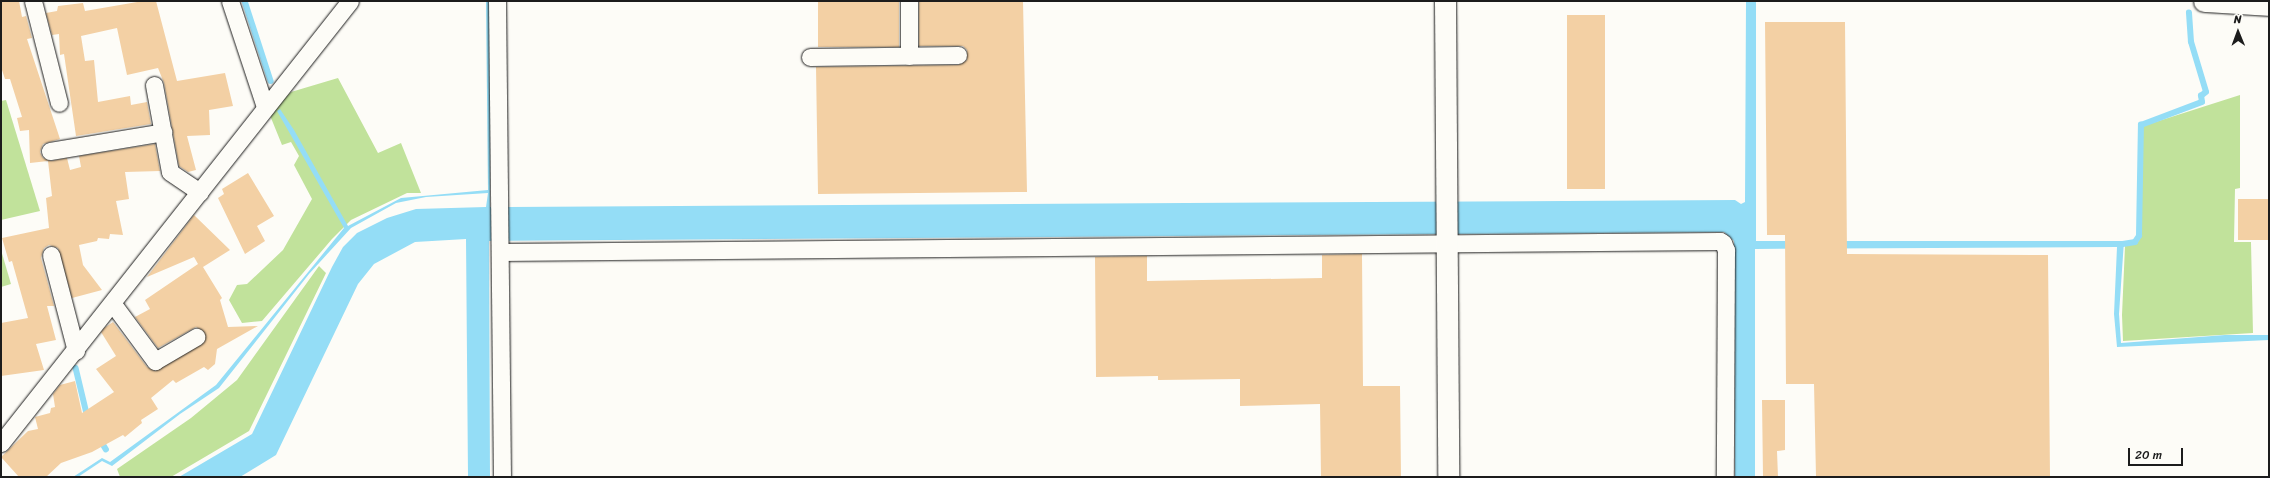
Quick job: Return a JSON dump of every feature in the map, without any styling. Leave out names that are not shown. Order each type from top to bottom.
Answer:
[{"type":"street","points":[[33,1],[59,103]]},
{"type":"street","points":[[230,1],[265,108]]},
{"type":"street","points":[[1,443],[76,351],[350,1]]},
{"type":"street","points":[[497,1],[502,477]]},
{"type":"street","points":[[909,1],[909,56]]},
{"type":"street","points":[[1445,1],[1448,477]]},
{"type":"street","points":[[2204,1],[2269,5]]},
{"type":"street","points":[[810,57],[958,55]]},
{"type":"street","points":[[154,85],[170,172],[200,192]]},
{"type":"street","points":[[50,151],[163,132]]},
{"type":"street","points":[[500,252],[1446,240],[1723,243],[1726,250],[1725,477]]},
{"type":"street","points":[[51,255],[76,351]]},
{"type":"street","points":[[112,304],[155,361],[196,337]]},
{"type":"green space","points":[[338,78],[378,153],[401,143],[421,193],[407,193],[351,220],[332,239],[262,321],[242,323],[229,300],[237,285],[247,284],[283,250],[312,199],[294,165],[299,156],[291,142],[282,145],[269,113],[291,92]]},
{"type":"green space","points":[[2240,95],[2240,188],[2235,189],[2234,242],[2251,242],[2253,333],[2123,341],[2122,315],[2125,246],[2137,243],[2141,237],[2143,126]]},
{"type":"green space","points":[[6,100],[40,211],[1,220],[1,101]]},
{"type":"green space","points":[[1,250],[11,284],[1,287]]},
{"type":"green space","points":[[319,266],[326,273],[249,431],[171,477],[120,477],[117,469],[191,418],[237,380]]},
{"type":"water","points":[[486,1],[491,1],[490,207],[1735,200],[1741,204],[1745,202],[1746,1],[1756,1],[1756,241],[2124,241],[2119,314],[2121,343],[2225,335],[2269,335],[2269,340],[2117,347],[2114,314],[2117,247],[1755,249],[1755,477],[1735,477],[1734,241],[1724,232],[489,241],[490,477],[468,477],[466,239],[415,242],[374,264],[358,284],[276,455],[240,477],[179,477],[252,434],[332,267],[343,247],[357,233],[387,218],[416,209],[486,207],[488,193],[426,197],[396,203],[351,228],[309,274],[219,388],[180,414],[112,466],[102,461],[78,477],[73,477],[102,458],[110,462],[216,385],[344,228],[277,111],[280,109],[294,130],[348,226],[401,198],[488,190]]},
{"type":"building","points":[[1,1],[19,1],[22,17],[26,16],[32,38],[27,39],[60,139],[43,144],[40,152],[43,158],[51,161],[67,158],[70,170],[81,167],[79,156],[155,144],[160,171],[125,172],[129,199],[116,201],[123,235],[110,234],[109,239],[98,238],[97,241],[79,245],[83,265],[102,290],[72,298],[58,248],[49,245],[44,248],[41,258],[54,306],[47,306],[56,340],[36,344],[44,370],[1,376],[1,323],[28,318],[12,261],[9,262],[2,238],[49,228],[46,198],[52,196],[48,161],[30,163],[29,130],[20,131],[17,118],[22,117],[10,79],[5,79],[1,67]]},
{"type":"building","points":[[143,1],[156,1],[177,81],[225,73],[233,106],[209,110],[210,135],[187,136],[196,170],[188,172],[179,166],[164,83],[158,68],[127,75],[117,28],[81,36],[85,61],[94,60],[98,102],[130,96],[131,105],[147,102],[151,124],[76,136],[64,54],[60,55],[59,34],[52,35],[46,13],[57,11],[58,6],[83,3],[85,11]]},
{"type":"building","points":[[818,1],[899,1],[899,47],[818,47]]},
{"type":"building","points":[[919,1],[1023,1],[1027,192],[818,194],[816,67],[958,65],[967,60],[967,50],[963,46],[919,46]]},
{"type":"building","points":[[1567,15],[1605,15],[1605,189],[1567,189]]},
{"type":"building","points":[[1765,22],[1845,22],[1847,254],[2048,255],[2050,477],[1816,477],[1814,384],[1786,384],[1785,235],[1767,235]]},
{"type":"building","points":[[248,173],[274,216],[257,226],[265,241],[245,254],[218,198],[224,194],[222,189]]},
{"type":"building","points":[[2238,199],[2269,199],[2269,240],[2238,240]]},
{"type":"building","points":[[194,215],[230,250],[203,267],[222,298],[220,300],[228,327],[258,326],[217,349],[215,364],[208,370],[204,367],[176,383],[173,380],[151,398],[158,409],[141,420],[142,423],[125,437],[123,435],[92,452],[61,463],[46,477],[19,477],[1,457],[28,431],[38,429],[35,417],[50,413],[51,408],[55,407],[53,394],[60,385],[75,381],[82,413],[114,392],[96,369],[116,356],[101,332],[104,328],[113,322],[147,367],[155,371],[204,342],[204,332],[196,327],[158,348],[135,317],[150,309],[145,300],[198,264],[194,257],[147,277]]},
{"type":"building","points":[[1362,254],[1363,386],[1400,386],[1401,477],[1321,477],[1320,404],[1240,406],[1240,379],[1158,380],[1158,376],[1096,377],[1095,257],[1147,256],[1147,281],[1322,278],[1322,255]]},
{"type":"building","points":[[1762,400],[1785,400],[1785,450],[1777,451],[1778,477],[1763,477]]},
{"type":"waterway","points":[[245,1],[271,81]]},
{"type":"waterway","points":[[2123,244],[2135,242],[2139,236],[2141,125],[2202,102],[2201,96],[2206,92],[2191,42],[2189,13]]},
{"type":"waterway","points":[[76,368],[88,418]]},
{"type":"waterway","points":[[100,439],[106,449]]}]
